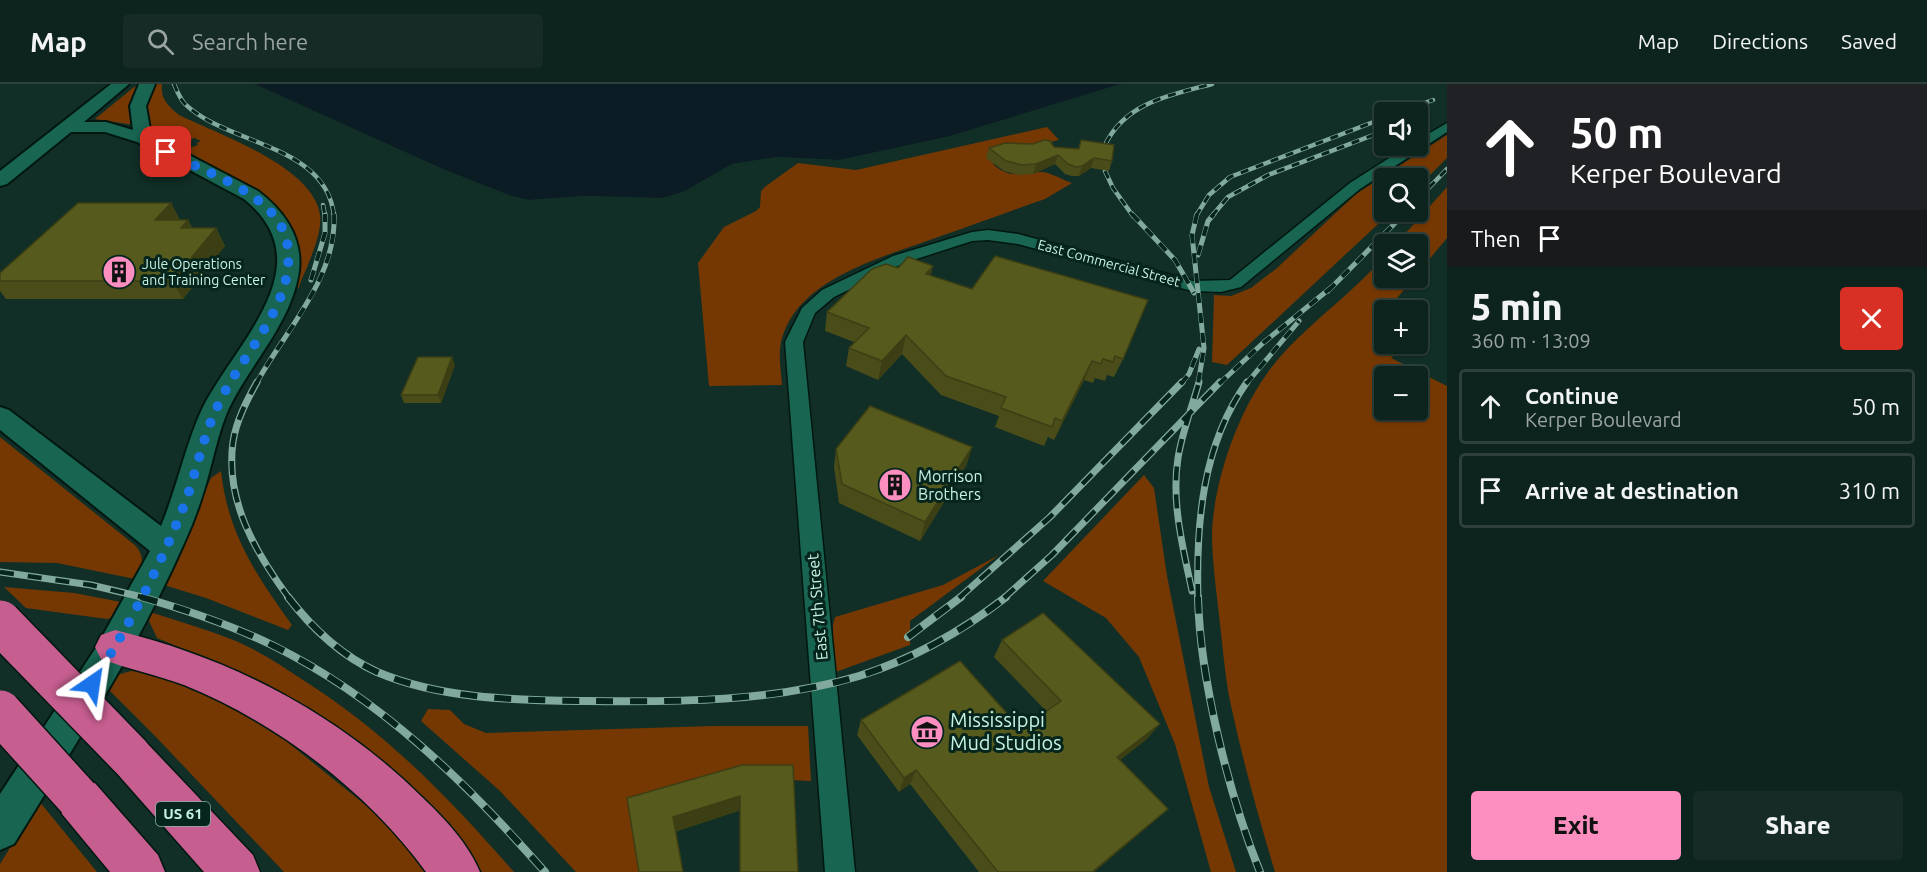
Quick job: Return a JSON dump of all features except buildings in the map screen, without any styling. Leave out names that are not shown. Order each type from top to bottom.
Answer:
[{"type":"highway","name":"US 61","points":[[0,622],[129,755],[236,872]]},
{"type":"highway","points":[[115,647],[152,656],[219,681],[309,731],[379,787],[423,830],[456,872]]},
{"type":"highway","points":[[0,712],[141,872]]},
{"type":"main road","points":[[0,180],[121,84]]},
{"type":"main road","points":[[108,95],[128,84]]},
{"type":"main road","points":[[143,138],[138,106],[147,84]]},
{"type":"main road","points":[[0,830],[115,647],[143,597],[167,547],[193,481],[215,412],[276,308],[284,288],[289,255],[284,232],[265,205],[252,195],[143,138],[106,127],[68,127]]},
{"type":"main road","points":[[0,416],[167,547]]},
{"type":"street","name":"East Commercial Street","points":[[1428,138],[1447,127]]},
{"type":"street","name":"East Commercial Street","points":[[794,342],[805,315],[816,302],[834,288],[892,263],[968,237],[985,235],[1019,239],[1192,286],[1221,287],[1235,284],[1346,193],[1401,156]]},
{"type":"street","name":"East 7th Street","points":[[794,342],[840,872]]},
{"type":"shaded area","points":[[152,84],[162,84],[162,93],[166,101],[179,115],[262,154],[301,182],[314,198],[320,215],[319,232],[298,289],[296,240],[285,219],[260,194],[227,175],[178,152],[198,145],[197,143],[201,141],[195,138],[184,142],[190,146],[175,151],[154,132],[144,109]]},
{"type":"shaded area","points":[[139,86],[134,125],[95,119],[134,87]]},
{"type":"shaded area","points":[[1047,127],[1059,140],[1009,152],[992,161],[994,165],[1011,174],[1043,172],[1072,183],[1045,199],[874,260],[828,283],[809,297],[793,315],[783,335],[780,354],[782,385],[709,386],[698,263],[724,227],[760,207],[761,191],[766,186],[798,163],[856,170]]},
{"type":"shaded area","points":[[1447,135],[1447,158],[1428,177],[1428,168],[1396,168],[1415,156],[1428,156],[1428,147]]},
{"type":"shaded area","points":[[1374,182],[1374,222],[1380,222],[1227,365],[1212,362],[1214,295],[1231,296],[1251,288],[1277,268],[1356,194]]},
{"type":"shaded area","points":[[1447,187],[1447,238],[1428,261],[1428,234],[1405,234],[1416,222],[1428,222],[1428,208]]},
{"type":"shaded area","points":[[1374,268],[1374,288],[1406,288],[1395,300],[1374,300],[1374,327],[1372,330],[1374,332],[1374,354],[1395,354],[1391,358],[1407,366],[1374,366],[1374,420],[1428,420],[1428,376],[1447,386],[1447,872],[1275,872],[1256,808],[1228,692],[1212,533],[1217,491],[1223,469],[1238,425],[1259,385],[1271,368],[1298,339]]},
{"type":"shaded area","points":[[0,437],[136,546],[141,554],[142,562],[135,579],[57,563],[0,562]]},
{"type":"shaded area","points":[[221,471],[230,515],[237,534],[256,571],[292,625],[288,630],[206,598],[164,585],[211,478]]},
{"type":"shaded area","points":[[1144,475],[1154,488],[1167,576],[1209,787],[1236,872],[1211,872],[1175,744],[1139,657],[1106,618],[1043,581]]},
{"type":"shaded area","points":[[999,555],[910,621],[910,645],[833,673],[835,617],[943,585]]},
{"type":"shaded area","points":[[4,587],[74,593],[121,602],[116,616],[107,619],[26,608]]},
{"type":"shaded area","points":[[150,612],[245,645],[334,700],[416,768],[514,872],[482,872],[446,830],[309,711],[238,672],[157,638],[149,621]]},
{"type":"shaded area","points":[[131,671],[143,672],[207,692],[286,741],[368,807],[435,872],[284,872],[106,687],[117,675]]},
{"type":"shaded area","points":[[428,709],[450,710],[464,724],[486,733],[713,726],[808,726],[811,781],[791,780],[631,813],[640,872],[576,872],[500,791],[421,721]]},
{"type":"shaded area","points":[[39,801],[97,872],[0,872],[0,864]]},
{"type":"water","points":[[255,84],[1120,84],[950,136],[839,160],[777,157],[732,164],[685,191],[663,198],[585,196],[529,200],[511,196],[443,169]]},
{"type":"pier","points":[[252,84],[443,169],[511,196],[529,200],[585,196],[663,198],[685,191],[732,164],[777,157],[840,160],[950,136],[1123,84],[1121,87],[951,139],[840,163],[777,160],[730,167],[686,193],[664,201],[585,199],[529,203],[510,199],[410,158],[263,93]]},
{"type":"railway","points":[[174,84],[183,102],[203,118],[273,148],[314,174],[327,192],[334,216]]},
{"type":"railway","points":[[1106,143],[1115,129],[1138,109],[1166,97],[1212,84]]},
{"type":"railway","points":[[1427,102],[1433,100]]},
{"type":"railway","points":[[1197,215],[1209,195],[1230,177],[1374,122]]},
{"type":"railway","points":[[1212,216],[1228,197],[1268,175],[1374,135]]},
{"type":"railway","points":[[1428,189],[1447,169]]},
{"type":"railway","points":[[1105,171],[1113,188],[1133,216]]},
{"type":"railway","points":[[323,205],[325,216]]},
{"type":"railway","points":[[1132,214],[1175,260],[1194,293]]},
{"type":"railway","points":[[1198,255],[1208,221],[1214,214]]},
{"type":"railway","points":[[1197,215],[1192,235],[1204,348],[1198,384]]},
{"type":"railway","points":[[311,280],[325,233],[325,216]]},
{"type":"railway","points":[[256,384],[318,282],[333,238],[334,216]]},
{"type":"railway","points":[[1333,286],[1396,222]]},
{"type":"railway","points":[[1219,384],[1263,343],[1333,286]]},
{"type":"railway","points":[[1328,291],[1333,286]]},
{"type":"railway","points":[[1246,384],[1299,321]]},
{"type":"railway","points":[[1181,384],[1189,374],[1199,349]]},
{"type":"railway","points":[[257,382],[242,411],[234,434],[232,463],[234,484],[238,505],[254,544],[289,598]]},
{"type":"railway","points":[[959,598],[1050,517],[1182,382]]},
{"type":"railway","points":[[1190,413],[1199,382]]},
{"type":"railway","points":[[1190,413],[1220,382]]},
{"type":"railway","points":[[1198,597],[1198,542],[1211,459],[1232,406],[1247,382]]},
{"type":"railway","points":[[1004,598],[1052,555],[1190,413]]},
{"type":"railway","points":[[1190,413],[1178,458],[1176,491],[1179,525],[1192,591]]},
{"type":"railway","points":[[0,572],[91,585],[146,598]]},
{"type":"railway","points":[[141,597],[209,618],[258,638],[313,667],[351,691],[386,717],[453,775],[545,872]]},
{"type":"railway","points":[[288,597],[317,630],[352,658],[377,672],[402,681],[481,697],[622,701],[725,699],[826,685],[879,669],[917,653],[972,622],[1006,597]]},
{"type":"railway","points":[[908,637],[961,597]]},
{"type":"railway","points":[[1198,597],[1204,664],[1218,737],[1227,773],[1260,872]]},
{"type":"place","name":"Jule Operations and Training Center","points":[[119,272]]},
{"type":"place","name":"Morrison Brothers","points":[[895,485]]},
{"type":"place","name":"Mississippi Mud Studios","points":[[927,732]]},
{"type":"route","points":[[92,684],[143,597],[167,547],[193,481],[215,412],[227,387],[276,308],[284,288],[287,272],[289,255],[284,232],[265,205],[252,195],[166,152]]}]
